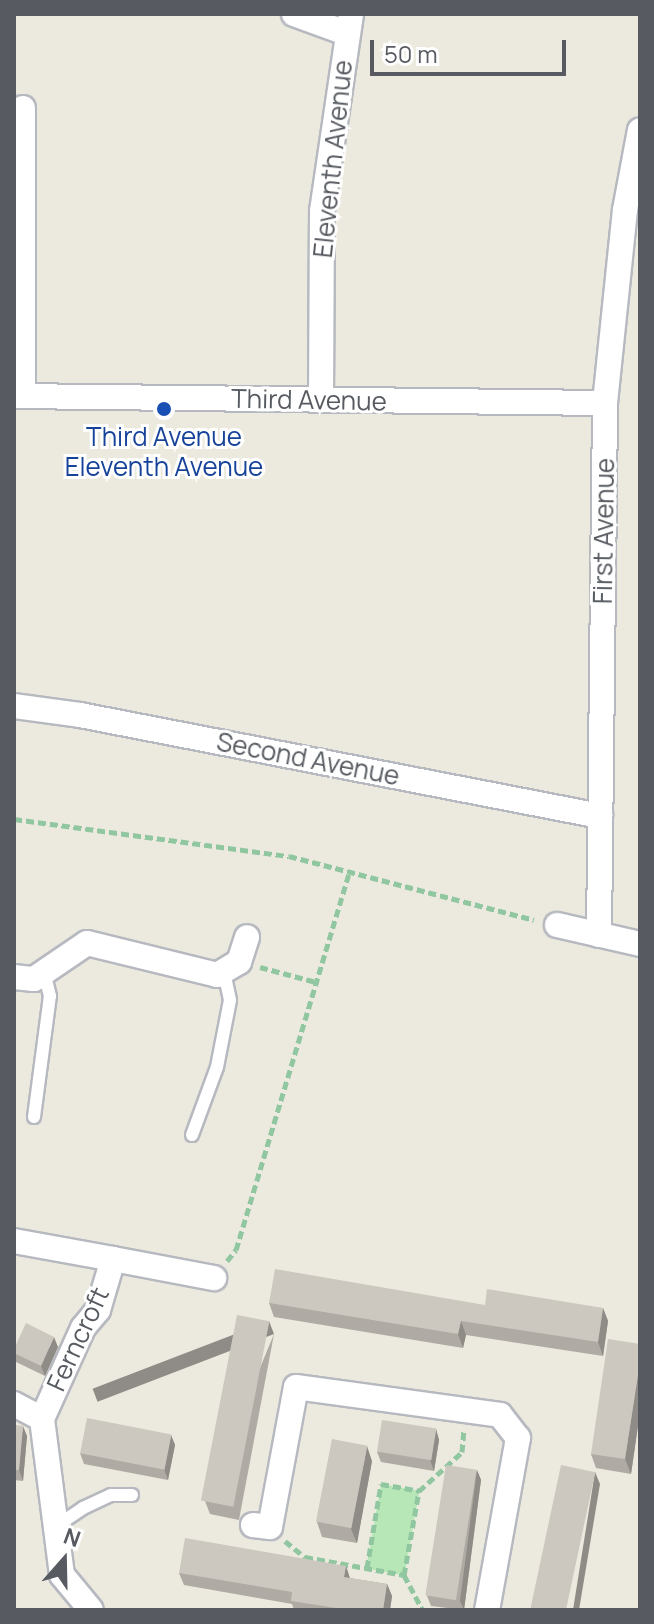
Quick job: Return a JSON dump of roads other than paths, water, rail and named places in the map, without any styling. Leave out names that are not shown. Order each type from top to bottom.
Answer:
[{"type":"street","points":[[294,14],[349,24]]},
{"type":"street","name":"Eleventh Avenue","points":[[321,400],[322,211],[349,24]]},
{"type":"street","points":[[19,396],[23,108]]},
{"type":"street","name":"First Avenue","points":[[599,935],[605,403],[625,210],[640,130]]},
{"type":"street","name":"Third Avenue","points":[[19,396],[605,403]]},
{"type":"street","name":"Second Avenue","points":[[14,706],[80,715],[600,816]]},
{"type":"street","points":[[557,925],[640,944]]},
{"type":"street","points":[[14,977],[34,979],[87,943],[217,975],[232,966],[247,937]]},
{"type":"street","name":"Ferncroft","points":[[14,1241],[214,1278]]},
{"type":"street","name":"Ferncroft","points":[[91,1610],[62,1575],[42,1419],[83,1328],[98,1310],[113,1259]]},
{"type":"street","points":[[261,1526],[300,1376],[500,1415],[518,1438],[487,1610]]},
{"type":"street","name":"Ferncroft","points":[[14,1404],[42,1419]]},
{"type":"lane","points":[[192,1135],[217,1067],[230,1000],[232,966]]},
{"type":"lane","points":[[34,1117],[50,996],[44,972]]},
{"type":"lane","points":[[55,1527],[83,1508],[111,1495],[132,1495]]},
{"type":"place","name":"Third Avenue Eleventh Avenue","points":[[164,409]]}]
